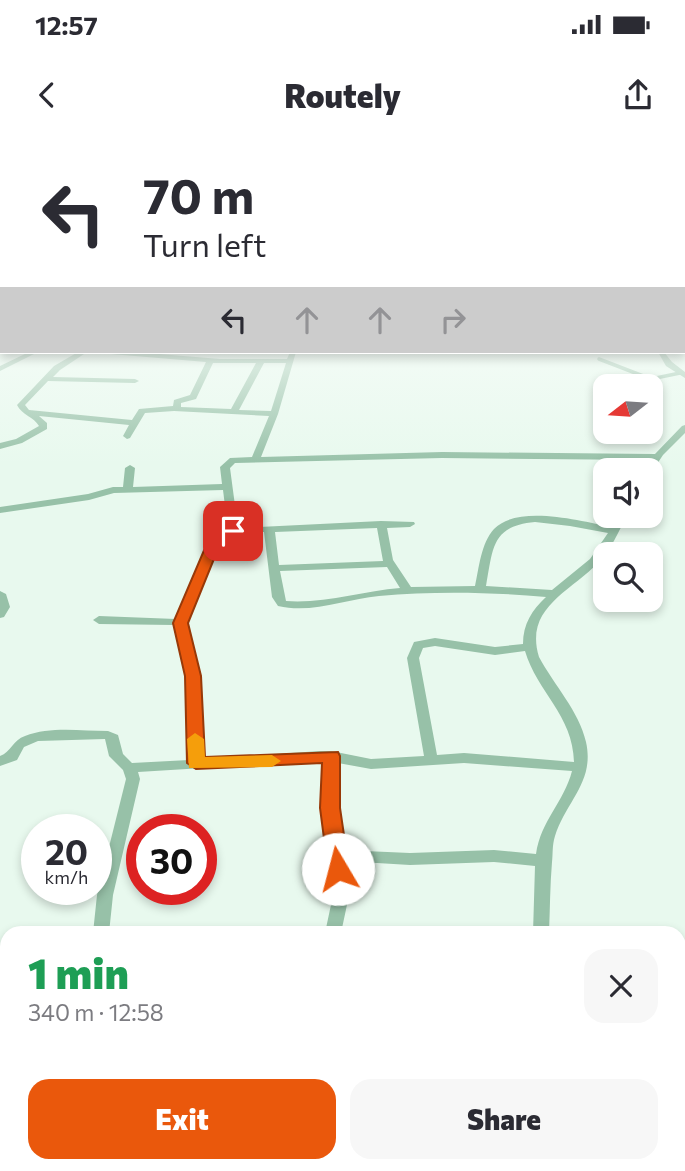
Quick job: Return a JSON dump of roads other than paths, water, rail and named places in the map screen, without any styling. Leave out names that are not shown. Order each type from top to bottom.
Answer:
[{"type":"street","points":[[0,446],[19,441],[44,427],[42,421],[27,413],[21,405],[59,368]]},
{"type":"street","points":[[176,408],[179,400],[193,397],[207,368]]},
{"type":"street","points":[[234,412],[257,368]]},
{"type":"street","points":[[256,458],[274,414],[287,368]]},
{"type":"street","points":[[48,379],[135,381]]},
{"type":"street","points":[[127,436],[146,409],[176,408],[274,414]]},
{"type":"street","points":[[27,413],[134,423]]},
{"type":"street","points":[[233,531],[226,464],[233,460],[624,454],[656,457],[685,428]]},
{"type":"street","points":[[128,489],[130,468]]},
{"type":"street","points":[[0,510],[128,489],[228,487]]},
{"type":"street","points":[[480,590],[493,540],[505,526],[542,520],[613,531]]},
{"type":"street","points":[[381,524],[391,564],[408,592]]},
{"type":"street","points":[[196,763],[193,676],[180,623],[215,541],[233,531],[410,524]]},
{"type":"street","points":[[541,926],[545,861],[551,826],[580,780],[582,767],[574,721],[529,647],[533,621],[555,594],[592,564],[615,528]]},
{"type":"street","points":[[269,529],[278,597],[282,604],[408,592],[480,590],[555,594]]},
{"type":"street","points":[[274,568],[391,564]]},
{"type":"street","points":[[0,594],[4,607],[0,615]]},
{"type":"street","points":[[99,620],[180,623]]},
{"type":"street","points":[[431,760],[413,658],[418,645],[435,642],[495,651],[529,647]]},
{"type":"street","points":[[0,761],[12,757],[18,744],[39,737],[113,738],[116,756],[132,774],[131,791],[105,895],[102,926]]},
{"type":"street","points":[[128,768],[331,756],[371,764],[487,759],[582,767]]},
{"type":"street","points":[[331,756],[330,808],[341,900],[335,926]]},
{"type":"street","points":[[337,855],[410,859],[494,856],[545,861]]},
{"type":"lane","points":[[623,368],[651,379],[681,371]]}]
